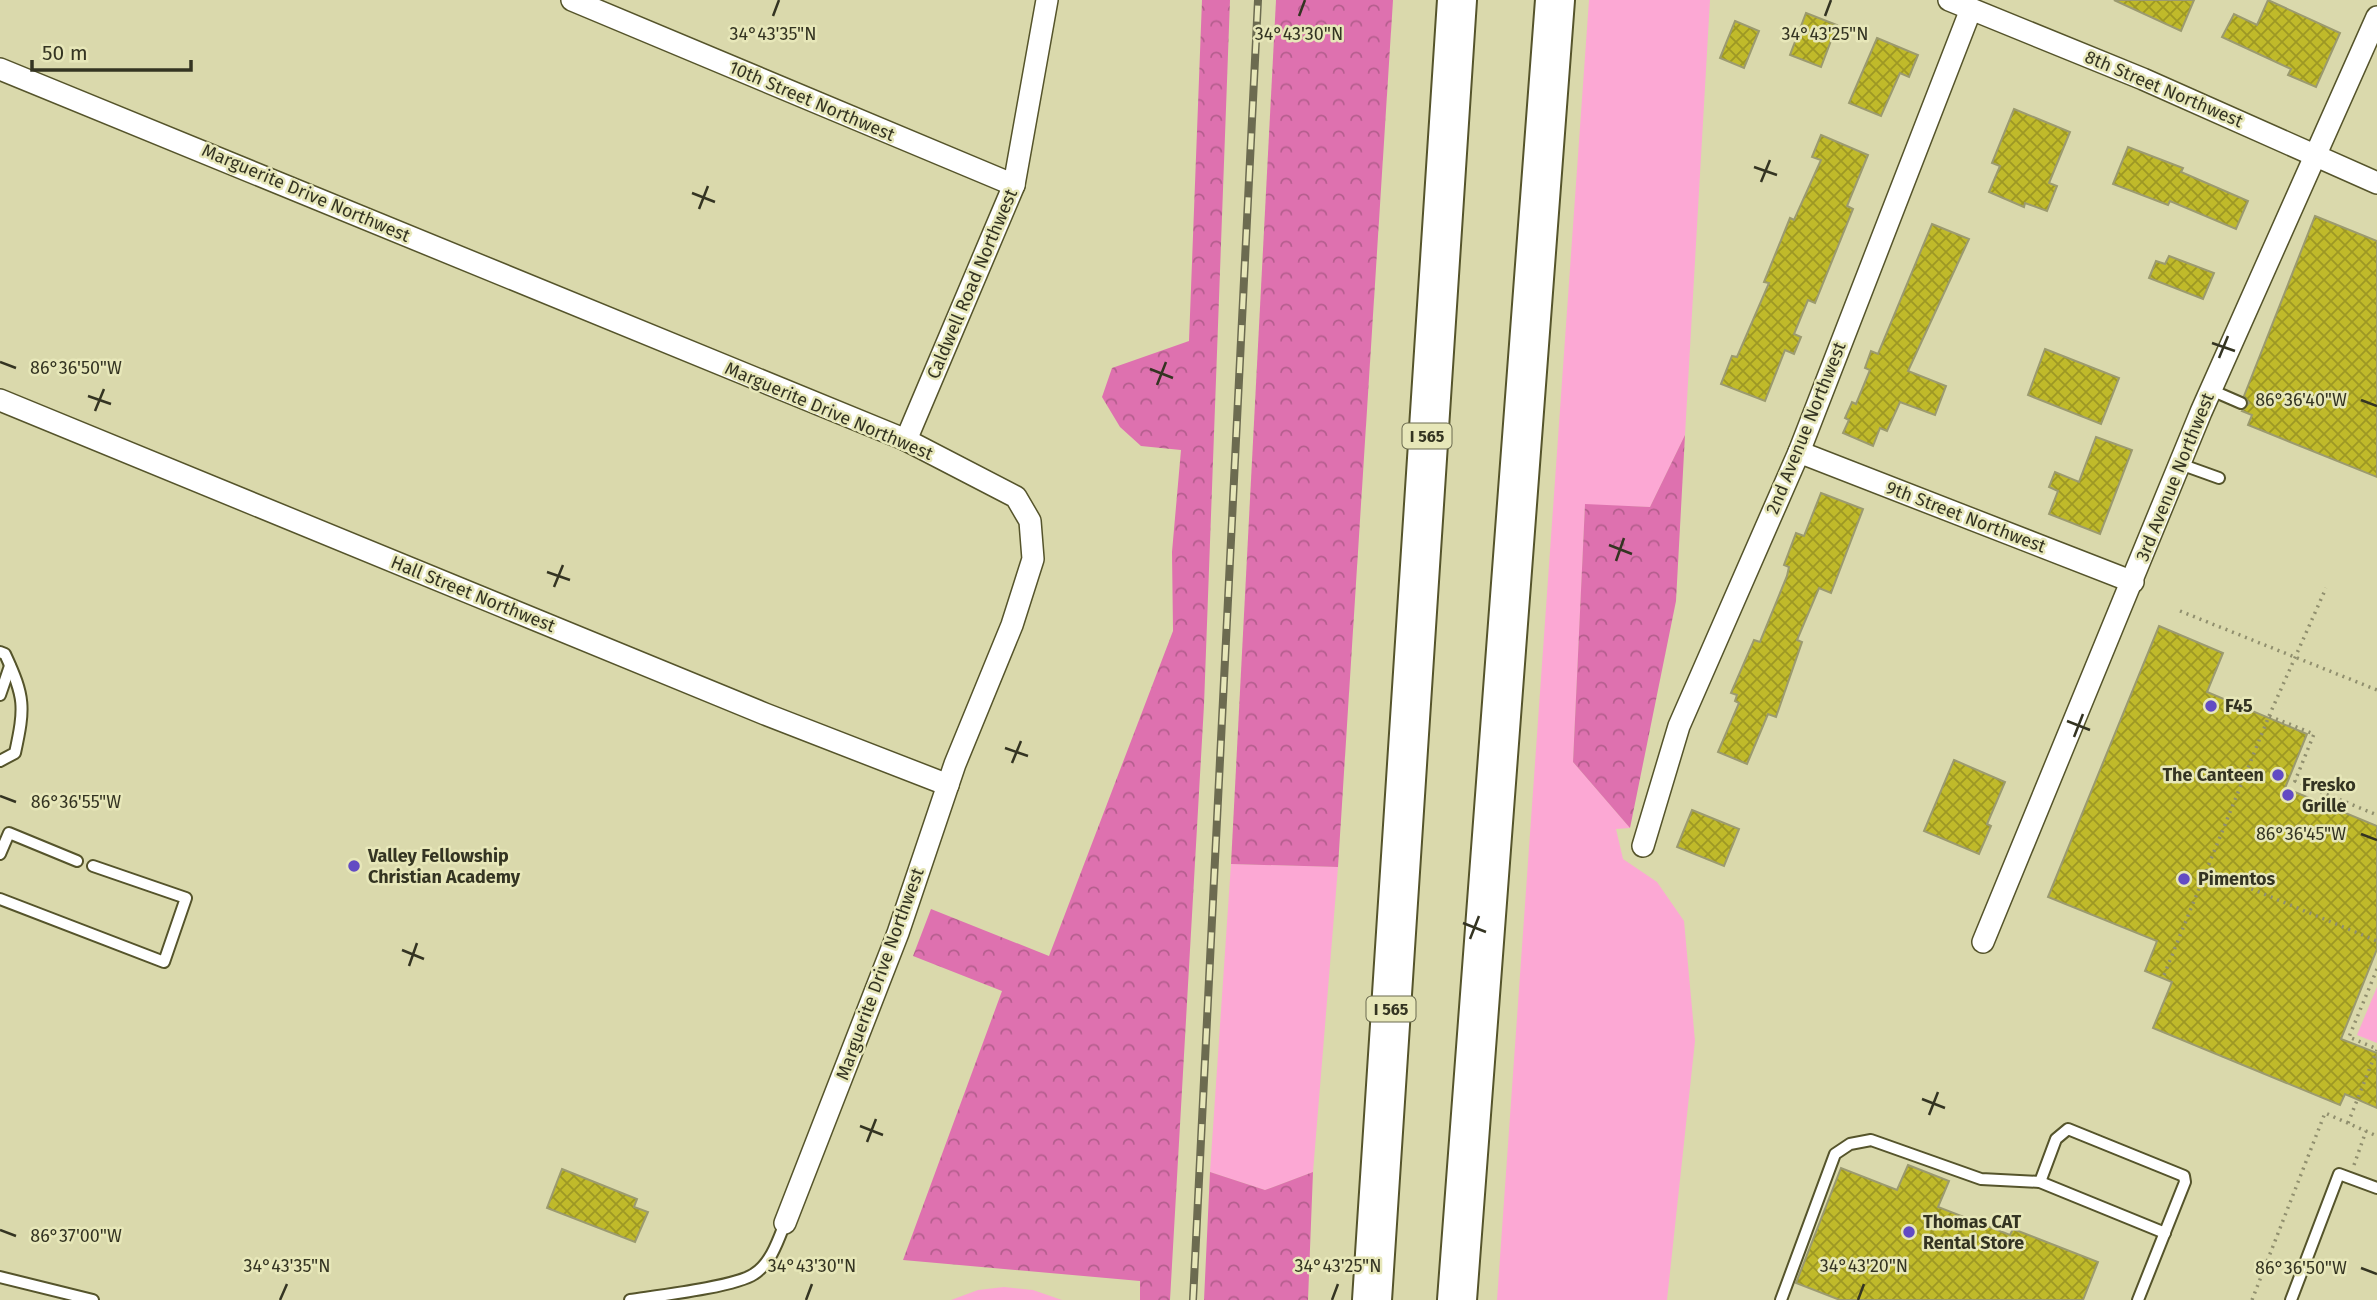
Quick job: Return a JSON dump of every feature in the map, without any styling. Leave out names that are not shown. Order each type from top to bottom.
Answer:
[{"type":"highway","name":"I 565","points":[[1373,1300],[1457,0]]},
{"type":"highway","points":[[1457,1300],[1555,0]]},
{"type":"street","name":"10th Street Northwest","points":[[572,0],[1014,185]]},
{"type":"street","name":"Caldwell Road Northwest","points":[[906,440],[1014,185],[1047,0]]},
{"type":"street","name":"8th Street Northwest","points":[[1949,0],[2143,79],[2377,183]]},
{"type":"street","name":"2nd Avenue Northwest","points":[[1643,846],[1679,726],[1799,452],[1971,9]]},
{"type":"street","name":"3rd Avenue Northwest","points":[[1983,942],[2211,390],[2377,17]]},
{"type":"street","name":"Marguerite Drive Northwest","points":[[0,69],[906,440],[1016,497],[1030,521],[1033,559],[1012,625],[948,785],[898,933],[785,1223]]},
{"type":"street","name":"Hall Street Northwest","points":[[0,400],[765,714],[948,785]]},
{"type":"street","name":"9th Street Northwest","points":[[1799,452],[2133,582]]},
{"type":"lane","points":[[2211,390],[2241,403]]},
{"type":"lane","points":[[2180,464],[2219,478]]},
{"type":"lane","points":[[0,652],[5,654],[10,666],[24,712],[15,753],[0,761]]},
{"type":"lane","points":[[0,695],[10,666]]},
{"type":"lane","points":[[0,854],[9,833],[77,861]]},
{"type":"lane","points":[[0,898],[164,962],[186,898],[93,866]]},
{"type":"lane","points":[[2040,1182],[2056,1139],[2068,1129],[2184,1176],[2185,1182],[2138,1300]]},
{"type":"lane","points":[[1781,1300],[1835,1154],[1850,1144],[1871,1140],[1981,1179],[2040,1182],[2165,1233]]},
{"type":"lane","points":[[2291,1300],[2340,1174],[2377,1188]]},
{"type":"lane","points":[[630,1300],[688,1292],[754,1275],[774,1252],[785,1223]]},
{"type":"lane","points":[[0,1277],[93,1300]]},
{"type":"path","points":[[2164,975],[2269,716],[2326,587]]},
{"type":"path","points":[[2180,611],[2377,690]]},
{"type":"path","points":[[2269,716],[2314,734],[2295,781],[2377,815]]},
{"type":"path","points":[[2206,870],[2377,941]]},
{"type":"path","points":[[2348,1123],[2377,1050],[2349,1037],[2377,970]]},
{"type":"path","points":[[2252,1300],[2325,1113],[2377,1136]]},
{"type":"path","points":[[2349,1178],[2366,1131]]},
{"type":"shaded area","points":[[1589,0],[1710,0],[1685,435],[1650,507],[1585,505],[1573,762],[1630,828],[1616,829],[1623,859],[1657,882],[1684,921],[1695,1041],[1667,1300],[1497,1300]]},
{"type":"shaded area","points":[[1231,864],[1338,867],[1313,1172],[1265,1190],[1210,1172]]},
{"type":"shaded area","points":[[2377,987],[2377,1043],[2357,1035]]},
{"type":"shaded area","points":[[1004,1287],[1033,1290],[1062,1300],[951,1300],[978,1290]]},
{"type":"green space","points":[[1202,0],[1230,0],[1204,705],[1170,1300],[1140,1300],[1140,1281],[903,1260],[1002,991],[913,956],[931,909],[1049,956],[1173,631],[1172,552],[1181,450],[1141,446],[1120,427],[1102,397],[1112,368],[1189,341]]},
{"type":"green space","points":[[1276,0],[1393,0],[1338,867],[1231,864]]},
{"type":"green space","points":[[1685,435],[1676,601],[1630,828],[1573,762],[1585,504],[1650,507]]},
{"type":"green space","points":[[1210,1172],[1265,1190],[1313,1172],[1308,1300],[1204,1300]]},
{"type":"building","points":[[2114,0],[2194,0],[2181,31]]},
{"type":"building","points":[[2268,0],[2340,33],[2316,87],[2288,75],[2291,69],[2222,37],[2234,14],[2257,25]]},
{"type":"building","points":[[1806,13],[1837,25],[1821,67],[1790,55]]},
{"type":"building","points":[[1735,21],[1759,31],[1744,68],[1720,58]]},
{"type":"building","points":[[1877,38],[1918,55],[1909,77],[1900,73],[1881,116],[1849,103]]},
{"type":"building","points":[[2014,109],[2070,132],[2049,183],[2057,186],[2047,211],[2025,203],[2024,207],[1989,192],[2000,166],[1992,163]]},
{"type":"building","points":[[1821,135],[1868,155],[1847,206],[1853,209],[1815,303],[1808,300],[1794,334],[1801,337],[1794,354],[1785,350],[1765,401],[1721,384],[1732,356],[1737,357],[1769,283],[1764,282],[1790,218],[1794,220],[1821,160],[1812,157]]},
{"type":"building","points":[[2128,147],[2183,168],[2181,172],[2248,201],[2236,229],[2170,201],[2168,205],[2113,184]]},
{"type":"building","points":[[2315,216],[2377,241],[2377,477],[2248,425],[2252,415],[2242,411],[2249,403],[2244,396]]},
{"type":"building","points":[[1932,224],[1969,239],[1908,371],[1946,386],[1935,415],[1900,402],[1887,431],[1880,428],[1873,446],[1843,433],[1849,420],[1845,418],[1852,402],[1856,404],[1870,370],[1865,368],[1871,351],[1878,354]]},
{"type":"building","points":[[2169,256],[2214,273],[2203,299],[2149,278],[2156,261],[2165,264]]},
{"type":"building","points":[[2045,349],[2119,378],[2101,424],[2028,395]]},
{"type":"building","points":[[2096,437],[2132,450],[2100,534],[2049,514],[2058,491],[2049,487],[2055,472],[2079,482]]},
{"type":"building","points":[[1821,493],[1863,509],[1831,593],[1819,588],[1797,640],[1802,642],[1776,717],[1768,714],[1747,764],[1718,752],[1739,703],[1735,701],[1737,695],[1731,693],[1754,640],[1760,642],[1787,576],[1789,567],[1784,565],[1796,533],[1804,536]]},
{"type":"building","points":[[2159,626],[2223,653],[2207,692],[2307,734],[2285,788],[2377,826],[2377,949],[2341,1039],[2377,1053],[2377,1108],[2345,1094],[2340,1105],[2153,1028],[2172,982],[2145,971],[2157,941],[2048,897]]},
{"type":"building","points":[[1954,760],[2005,782],[1987,824],[1991,826],[1979,854],[1924,831]]},
{"type":"building","points":[[1692,810],[1739,829],[1724,866],[1677,847]]},
{"type":"building","name":"Thomas CAT Rental Store","points":[[1908,1165],[1949,1181],[1938,1207],[2010,1235],[2013,1229],[2098,1262],[2083,1300],[1840,1300],[1796,1283],[1841,1168],[1897,1190]]},
{"type":"building","points":[[562,1169],[637,1199],[634,1207],[648,1212],[635,1242],[547,1208]]},
{"type":"railway","points":[[1193,1300],[1258,0]]},
{"type":"place","name":"F45","points":[[2211,706]]},
{"type":"place","name":"The Canteen","points":[[2278,775]]},
{"type":"place","name":"Fresko Grille","points":[[2288,795]]},
{"type":"place","name":"Valley Fellowship Christian Academy","points":[[354,866]]},
{"type":"place","name":"Pimentos","points":[[2184,879]]},
{"type":"place","name":"Thomas CAT Rental Store","points":[[1909,1232]]}]
